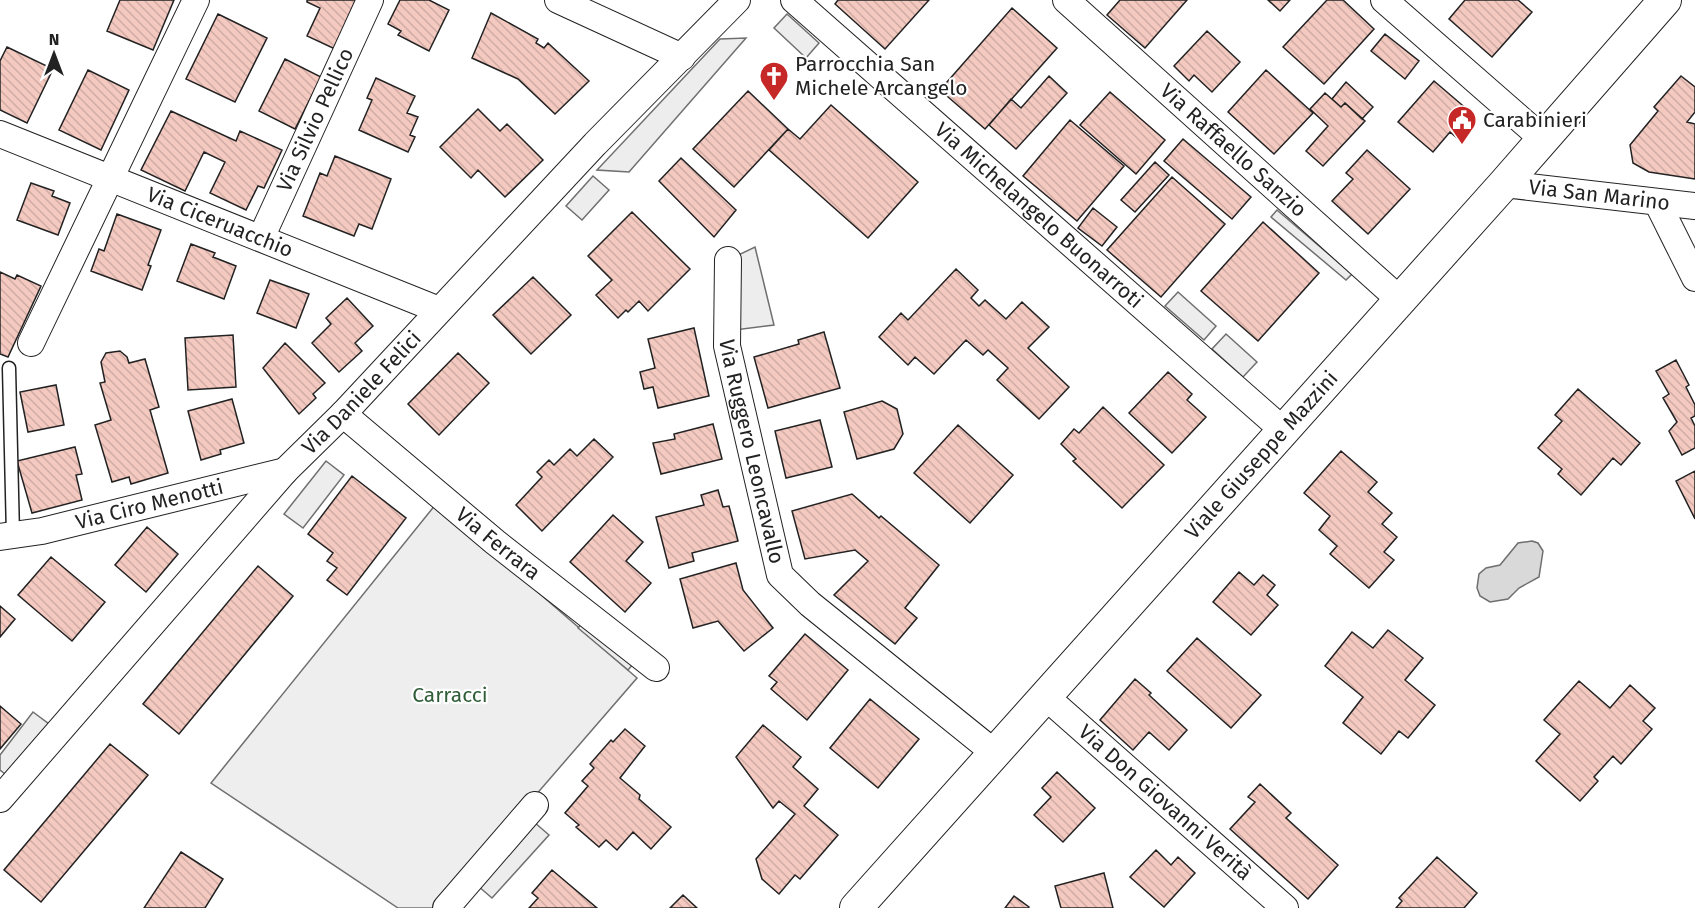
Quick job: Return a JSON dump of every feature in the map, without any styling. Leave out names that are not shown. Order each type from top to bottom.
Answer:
[{"type":"street","points":[[31,343],[196,0]]},
{"type":"street","name":"Via Silvio Pellico","points":[[261,238],[370,0]]},
{"type":"street","points":[[558,0],[682,57]]},
{"type":"street","name":"Via Daniele Felici","points":[[0,799],[285,471],[344,414],[595,144],[737,0]]},
{"type":"street","name":"Via Michelangelo Buonarroti","points":[[794,0],[1283,430]]},
{"type":"street","name":"Via Raffaello Sanzio","points":[[1066,0],[1400,300]]},
{"type":"street","points":[[1384,0],[1543,139]]},
{"type":"street","name":"Viale Giuseppe Mazzini","points":[[856,908],[1504,184],[1665,0]]},
{"type":"street","name":"Via Ciceruacchio","points":[[0,134],[439,310]]},
{"type":"street","name":"Via San Marino","points":[[1504,184],[1695,206]]},
{"type":"street","points":[[1657,202],[1695,278]]},
{"type":"street","name":"Via Ruggero Leoncavallo","points":[[728,260],[727,346],[780,575],[810,604],[996,754]]},
{"type":"street","name":"Via Ferrara","points":[[344,414],[495,542],[656,668]]},
{"type":"street","name":"Via Ciro Menotti","points":[[7,536],[42,531],[285,471]]},
{"type":"street","name":"Via Don Giovanni Verità","points":[[1046,697],[1285,908]]},
{"type":"street","points":[[446,908],[535,805]]},
{"type":"lane","name":"Via Ciro Menotti","points":[[7,536],[9,368]]},
{"type":"green space","name":"Carracci","points":[[436,504],[637,678],[438,908],[398,908],[211,783]]},
{"type":"shaded area","points":[[787,14],[819,43],[806,58],[774,28]]},
{"type":"shaded area","points":[[746,38],[629,172],[597,170],[720,39]]},
{"type":"shaded area","points":[[593,176],[609,190],[582,220],[566,206]]},
{"type":"shaded area","points":[[1277,210],[1352,274],[1346,280],[1271,217]]},
{"type":"shaded area","points":[[755,247],[774,325],[727,331],[728,260]]},
{"type":"shaded area","points":[[1178,292],[1216,326],[1204,340],[1165,306]]},
{"type":"shaded area","points":[[1226,334],[1257,362],[1243,377],[1212,349]]},
{"type":"shaded area","points":[[326,461],[344,475],[303,528],[284,514]]},
{"type":"shaded area","points":[[1532,541],[1538,543],[1543,551],[1539,577],[1519,588],[1508,599],[1490,602],[1480,596],[1477,588],[1479,574],[1486,568],[1500,565],[1518,543]]},
{"type":"shaded area","points":[[584,621],[634,663],[628,670],[578,628]]},
{"type":"shaded area","points":[[33,712],[49,724],[9,777],[0,770],[0,755]]},
{"type":"shaded area","points":[[534,822],[549,835],[492,898],[478,886]]},
{"type":"building","points":[[120,0],[174,0],[153,50],[107,31]]},
{"type":"building","points":[[307,0],[358,0],[335,49],[307,36],[320,8]]},
{"type":"building","points":[[400,0],[429,0],[449,10],[429,51],[398,35],[401,31],[388,24]]},
{"type":"building","points":[[838,0],[929,0],[885,49],[835,4]]},
{"type":"building","points":[[1120,0],[1187,0],[1145,48],[1107,15]]},
{"type":"building","points":[[1268,0],[1290,0],[1280,11]]},
{"type":"building","points":[[1327,0],[1343,0],[1374,29],[1324,84],[1283,47]]},
{"type":"building","points":[[1465,0],[1518,0],[1532,12],[1492,57],[1449,19]]},
{"type":"building","points":[[1012,8],[1057,48],[985,129],[940,90]]},
{"type":"building","points":[[491,13],[538,39],[536,43],[544,48],[548,43],[589,81],[555,114],[518,79],[472,58]]},
{"type":"building","points":[[218,14],[267,38],[235,102],[186,79]]},
{"type":"building","points":[[1207,31],[1240,62],[1212,92],[1194,75],[1189,81],[1174,66]]},
{"type":"building","points":[[1385,34],[1419,61],[1405,79],[1371,51]]},
{"type":"building","points":[[7,47],[53,69],[27,123],[0,110],[0,61]]},
{"type":"building","points":[[285,59],[321,77],[295,129],[259,111]]},
{"type":"building","points":[[88,70],[129,90],[101,150],[59,130]]},
{"type":"building","points":[[1266,70],[1313,113],[1274,154],[1228,112]]},
{"type":"building","points":[[1049,76],[1067,93],[1016,149],[989,125],[1011,99],[1021,108]]},
{"type":"building","points":[[1681,76],[1695,87],[1695,112],[1687,122],[1695,124],[1695,179],[1649,172],[1633,163],[1630,145],[1658,111],[1654,107]]},
{"type":"building","points":[[376,78],[415,96],[407,113],[418,117],[410,135],[415,137],[408,152],[359,130],[372,100],[367,98]]},
{"type":"building","points":[[1434,81],[1475,116],[1457,138],[1450,132],[1433,152],[1398,122]]},
{"type":"building","points":[[1346,82],[1373,107],[1362,119],[1345,103],[1341,107],[1332,99]]},
{"type":"building","points":[[748,91],[788,129],[734,187],[693,149]]},
{"type":"building","points":[[1110,92],[1165,140],[1136,174],[1080,125]]},
{"type":"building","points":[[1325,93],[1341,107],[1345,103],[1365,121],[1323,166],[1306,151],[1328,126],[1310,109]]},
{"type":"building","points":[[831,105],[918,182],[868,238],[769,150],[788,129],[800,139]]},
{"type":"building","points":[[478,109],[500,131],[507,124],[543,160],[505,197],[478,170],[471,178],[440,147]]},
{"type":"building","points":[[171,111],[236,141],[240,131],[282,150],[264,188],[258,186],[246,210],[210,193],[225,162],[204,152],[185,191],[141,170]]},
{"type":"building","points":[[1070,120],[1124,166],[1077,221],[1023,176]]},
{"type":"building","points":[[1183,139],[1251,197],[1232,219],[1164,161]]},
{"type":"building","points":[[1367,150],[1410,189],[1368,234],[1332,201],[1353,179],[1346,173]]},
{"type":"building","points":[[335,156],[391,179],[372,229],[359,224],[354,236],[303,216],[320,173],[327,176]]},
{"type":"building","points":[[681,158],[736,210],[714,237],[659,181]]},
{"type":"building","points":[[1155,162],[1169,175],[1135,212],[1121,200]]},
{"type":"building","points":[[1172,177],[1225,224],[1161,297],[1107,250]]},
{"type":"building","points":[[31,183],[54,191],[52,196],[70,203],[58,235],[17,220]]},
{"type":"building","points":[[1093,208],[1117,227],[1102,246],[1078,228]]},
{"type":"building","points":[[632,212],[690,269],[648,311],[639,301],[618,318],[596,295],[612,280],[588,256]]},
{"type":"building","points":[[117,214],[161,230],[148,265],[151,266],[142,290],[91,271],[99,249],[104,251]]},
{"type":"building","points":[[1263,222],[1319,273],[1258,341],[1201,291]]},
{"type":"building","points":[[191,244],[215,253],[213,257],[236,266],[224,299],[177,281]]},
{"type":"building","points":[[956,269],[978,290],[971,298],[979,306],[985,300],[1006,319],[1022,302],[1049,327],[1028,348],[1069,387],[1039,419],[997,380],[1008,368],[988,350],[983,355],[966,340],[934,374],[915,357],[908,365],[879,337],[901,313],[908,320]]},
{"type":"building","points":[[0,272],[15,279],[17,275],[41,286],[8,357],[0,354]]},
{"type":"building","points":[[533,277],[571,315],[531,354],[493,315]]},
{"type":"building","points":[[270,280],[309,294],[296,328],[257,313]]},
{"type":"building","points":[[347,298],[373,326],[355,343],[362,351],[339,372],[312,343],[331,324],[326,318]]},
{"type":"building","points":[[694,328],[709,396],[658,408],[653,387],[644,389],[640,372],[655,368],[648,339]]},
{"type":"building","points":[[824,332],[840,388],[768,408],[754,357],[799,344],[798,340]]},
{"type":"building","points":[[233,335],[236,387],[188,390],[185,338]]},
{"type":"building","points":[[285,343],[325,383],[313,394],[316,398],[299,414],[263,368]]},
{"type":"building","points":[[120,351],[127,357],[129,363],[145,359],[159,407],[150,410],[168,473],[131,484],[129,477],[112,482],[95,425],[111,420],[100,383],[105,382],[101,362],[106,353]]},
{"type":"building","points":[[458,353],[489,383],[439,435],[408,404]]},
{"type":"building","points":[[1676,360],[1689,385],[1686,387],[1695,405],[1695,416],[1691,418],[1695,426],[1695,448],[1682,455],[1669,431],[1677,422],[1663,398],[1669,394],[1656,371]]},
{"type":"building","points":[[1168,372],[1192,394],[1187,400],[1206,417],[1172,453],[1129,413]]},
{"type":"building","points":[[56,385],[64,425],[28,432],[20,392]]},
{"type":"building","points":[[1578,389],[1640,443],[1621,465],[1613,458],[1581,495],[1558,474],[1562,469],[1538,448],[1562,421],[1555,415]]},
{"type":"building","points":[[232,399],[244,443],[220,450],[221,454],[201,460],[188,411]]},
{"type":"building","points":[[882,401],[897,409],[903,434],[894,449],[857,459],[844,412]]},
{"type":"building","points":[[1103,407],[1164,465],[1122,508],[1073,461],[1076,459],[1061,444],[1074,429],[1079,433]]},
{"type":"building","points":[[820,420],[832,467],[786,478],[775,431]]},
{"type":"building","points":[[713,424],[722,459],[661,474],[653,443],[675,439],[674,434]]},
{"type":"building","points":[[958,425],[1013,475],[970,523],[914,473]]},
{"type":"building","points":[[594,439],[613,457],[542,531],[516,505],[542,477],[537,472],[549,460],[554,465],[570,449],[577,456]]},
{"type":"building","points":[[75,447],[82,474],[76,475],[82,500],[32,513],[17,461]]},
{"type":"building","points":[[1341,451],[1377,482],[1368,492],[1392,513],[1382,524],[1397,537],[1384,552],[1394,560],[1369,588],[1330,554],[1337,546],[1319,530],[1330,516],[1304,493]]},
{"type":"building","points":[[1695,471],[1695,519],[1676,481]]},
{"type":"building","points":[[352,476],[406,518],[347,595],[327,580],[337,568],[327,561],[333,553],[308,534]]},
{"type":"building","points":[[718,490],[723,507],[729,506],[738,541],[692,553],[694,561],[669,568],[656,517],[704,505],[701,495]]},
{"type":"building","points":[[852,494],[939,565],[905,608],[917,618],[895,644],[834,595],[868,561],[855,550],[805,559],[792,511]]},
{"type":"building","points":[[613,515],[643,542],[626,561],[651,583],[625,612],[570,562]]},
{"type":"building","points":[[147,527],[178,554],[146,592],[115,565]]},
{"type":"building","points":[[51,557],[105,602],[72,641],[18,595]]},
{"type":"building","points":[[736,563],[743,590],[773,628],[744,651],[718,621],[693,628],[680,579]]},
{"type":"building","points":[[258,566],[293,596],[179,734],[143,704]]},
{"type":"building","points":[[1239,572],[1254,585],[1263,575],[1275,585],[1267,595],[1278,605],[1251,635],[1213,602]]},
{"type":"building","points":[[0,606],[15,619],[0,637]]},
{"type":"building","points":[[1388,630],[1423,658],[1405,680],[1435,705],[1408,738],[1399,731],[1381,754],[1343,723],[1363,697],[1325,666],[1352,632],[1373,648]]},
{"type":"building","points":[[805,634],[848,670],[807,720],[771,689],[777,682],[769,676]]},
{"type":"building","points":[[1197,638],[1261,695],[1231,728],[1167,671]]},
{"type":"building","points":[[1135,679],[1187,730],[1169,750],[1149,732],[1133,750],[1100,720]]},
{"type":"building","points":[[1579,681],[1610,708],[1630,685],[1655,708],[1643,721],[1652,729],[1621,764],[1613,756],[1594,777],[1598,781],[1580,801],[1536,761],[1560,734],[1544,720]]},
{"type":"building","points":[[870,699],[919,739],[878,788],[830,748]]},
{"type":"building","points":[[0,706],[21,724],[0,749]]},
{"type":"building","points":[[763,725],[801,757],[793,767],[818,789],[804,806],[838,835],[800,879],[795,875],[779,894],[762,879],[756,859],[795,814],[779,801],[773,808],[736,757]]},
{"type":"building","points":[[625,729],[645,746],[620,778],[640,795],[639,799],[671,827],[651,849],[633,832],[617,850],[606,840],[599,847],[576,827],[579,825],[565,813],[588,786],[582,781],[594,768],[590,764],[611,740],[613,742]]},
{"type":"building","points":[[110,744],[148,775],[41,902],[4,870]]},
{"type":"building","points":[[1057,772],[1095,808],[1063,842],[1034,815],[1051,797],[1042,788]]},
{"type":"building","points":[[1260,784],[1291,813],[1286,818],[1338,865],[1308,899],[1230,829],[1255,802],[1248,797]]},
{"type":"building","points":[[1156,850],[1171,865],[1178,857],[1195,873],[1164,907],[1130,877]]},
{"type":"building","points":[[181,852],[223,879],[205,908],[144,908]]},
{"type":"building","points":[[1437,857],[1477,893],[1464,908],[1396,908],[1402,901],[1399,898]]},
{"type":"building","points":[[552,870],[597,908],[529,908],[538,898],[532,893]]},
{"type":"building","points":[[1104,873],[1113,908],[1061,908],[1055,886]]},
{"type":"building","points":[[683,895],[697,908],[670,908]]},
{"type":"building","points":[[1014,896],[1029,907],[1005,908]]},
{"type":"place","name":"Parrocchia San Michele Arcangelo","points":[[774,102]]},
{"type":"place","name":"Carabinieri","points":[[1462,146]]}]
